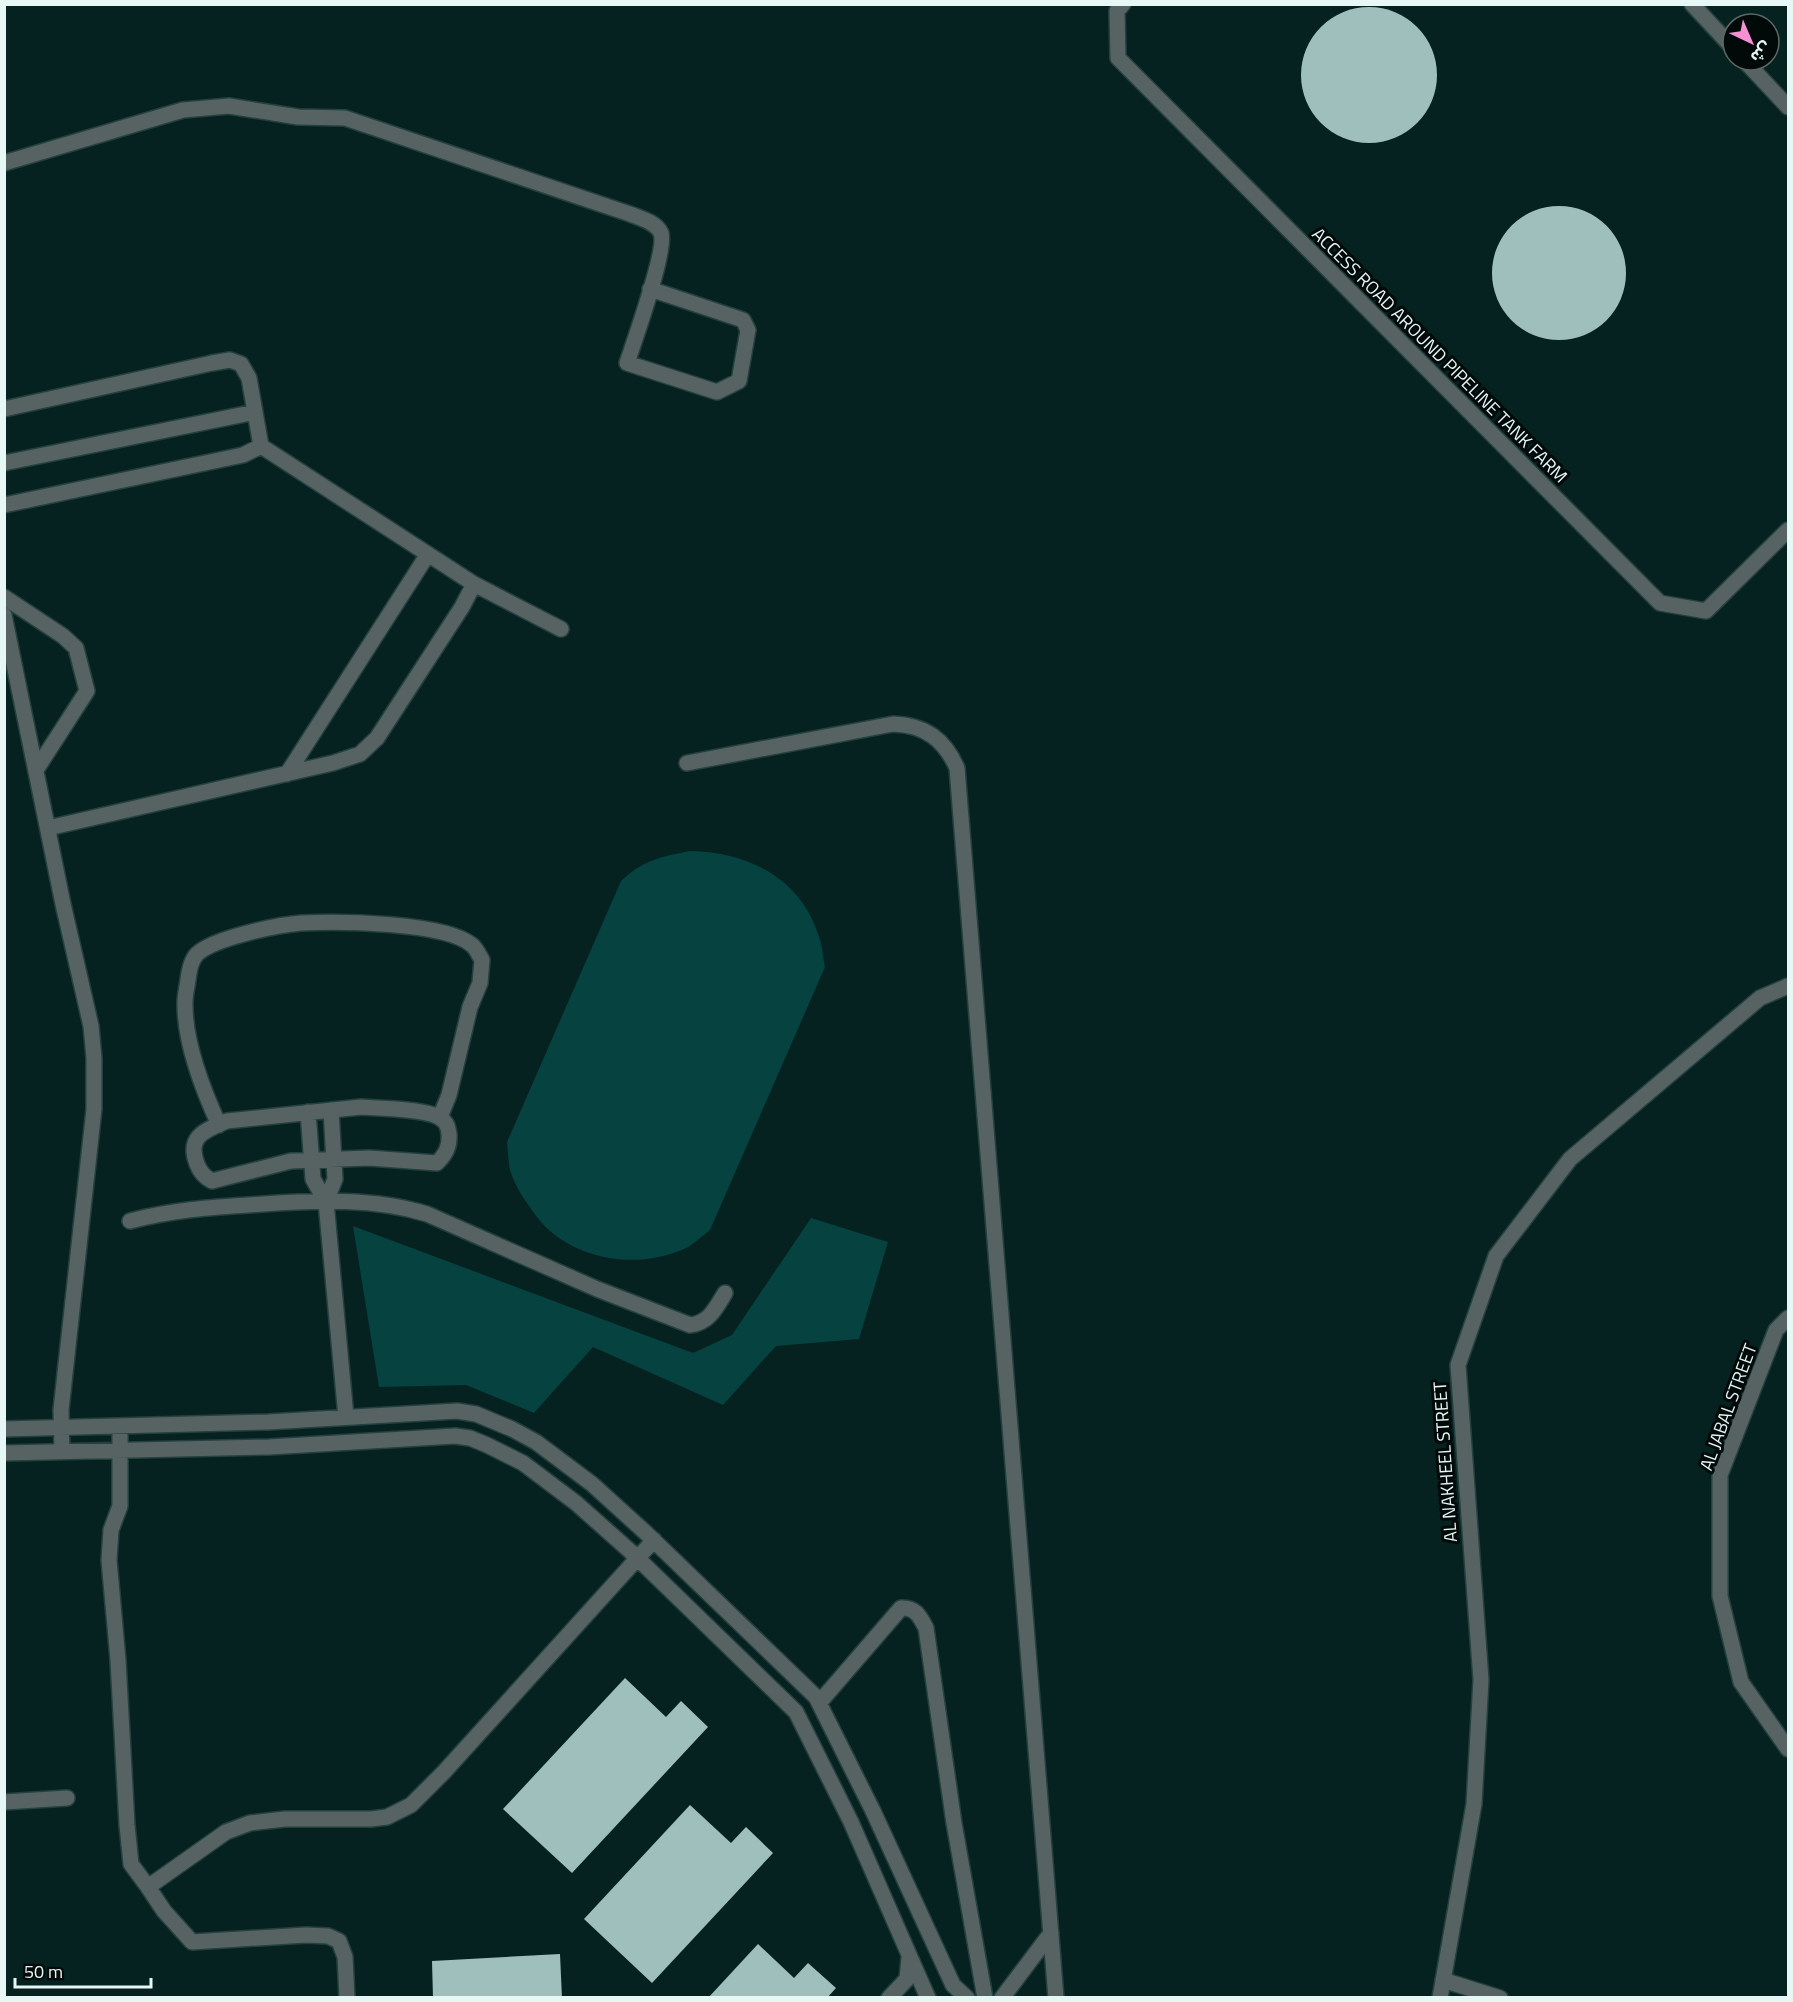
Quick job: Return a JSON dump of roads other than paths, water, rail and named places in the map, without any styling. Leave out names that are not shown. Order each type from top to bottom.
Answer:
[{"type":"street","name":"ACCESS ROAD AROUND PIPELINE TANK FARM","points":[[1123,4],[1117,10],[1118,58],[1660,603],[1707,611],[1788,530]]},
{"type":"street","points":[[1692,4],[1721,35]]},
{"type":"street","points":[[1755,72],[1788,107]]},
{"type":"street","points":[[4,163],[192,109],[229,106],[298,117],[345,118],[652,223],[660,231],[662,239],[660,257],[650,289],[627,363],[717,392],[739,381],[748,330],[743,320],[650,289]]},
{"type":"street","points":[[4,409],[212,363],[230,360],[241,364],[249,378],[261,446],[474,584],[561,629]]},
{"type":"street","points":[[4,463],[255,412]]},
{"type":"street","points":[[4,505],[243,455],[261,446]]},
{"type":"street","points":[[287,774],[428,554]]},
{"type":"street","points":[[48,828],[333,764],[360,754],[377,738],[462,607],[474,584]]},
{"type":"street","points":[[4,597],[63,636],[76,648],[87,691],[36,770]]},
{"type":"street","points":[[4,615],[91,1026],[94,1058],[94,1109],[61,1410],[62,1452]]},
{"type":"street","points":[[687,763],[893,724],[920,728],[934,736],[951,755],[957,768],[1056,1998]]},
{"type":"street","points":[[219,1125],[210,1106],[191,1049],[185,1003],[189,969],[196,955],[210,947],[240,935],[302,923],[372,923],[417,927],[450,934],[472,945],[482,960],[480,983],[470,1007],[449,1095],[440,1117]]},
{"type":"street","name":"AL NAKHEEL STREET","points":[[1440,1998],[1474,1804],[1481,1680],[1458,1365],[1496,1256],[1569,1159],[1760,998],[1788,986]]},
{"type":"street","points":[[361,1107],[414,1111],[440,1117],[447,1125],[450,1140],[446,1153],[437,1163],[369,1158],[291,1161],[212,1181],[204,1177],[199,1168],[194,1146],[197,1138],[207,1130],[227,1121],[331,1110],[361,1107]]},
{"type":"street","points":[[326,1202],[335,1179],[331,1110]]},
{"type":"street","points":[[308,1112],[313,1179],[326,1202],[346,1417]]},
{"type":"street","points":[[130,1221],[194,1208],[291,1202],[409,1208],[597,1289],[690,1325],[698,1324],[708,1318],[725,1293]]},
{"type":"street","name":"AL JABAL STREET","points":[[1788,1318],[1776,1330],[1720,1475],[1720,1596],[1741,1682],[1788,1749]]},
{"type":"street","points":[[4,1429],[268,1422],[457,1412],[476,1414],[536,1442],[592,1484],[654,1540],[816,1697],[873,1811],[953,1985],[967,1998]]},
{"type":"street","points":[[120,1426],[120,1506],[111,1530],[110,1560],[131,1864],[164,1911],[192,1941],[306,1935],[328,1936],[339,1941],[345,1957],[346,1998]]},
{"type":"street","points":[[4,1453],[269,1447],[434,1436],[470,1438],[522,1463],[576,1503],[637,1558],[796,1712],[851,1822],[928,1998]]},
{"type":"street","points":[[148,1887],[226,1832],[250,1822],[285,1819],[379,1818],[387,1817],[411,1805],[444,1772],[654,1540]]},
{"type":"street","points":[[819,1703],[901,1608],[909,1607],[918,1613],[926,1628],[954,1823],[985,1998]]},
{"type":"street","points":[[4,1803],[67,1798]]},
{"type":"street","points":[[1002,1998],[1051,1933]]},
{"type":"street","points":[[889,1998],[907,1979],[910,1955]]},
{"type":"street","points":[[1443,1980],[1500,1998]]}]
